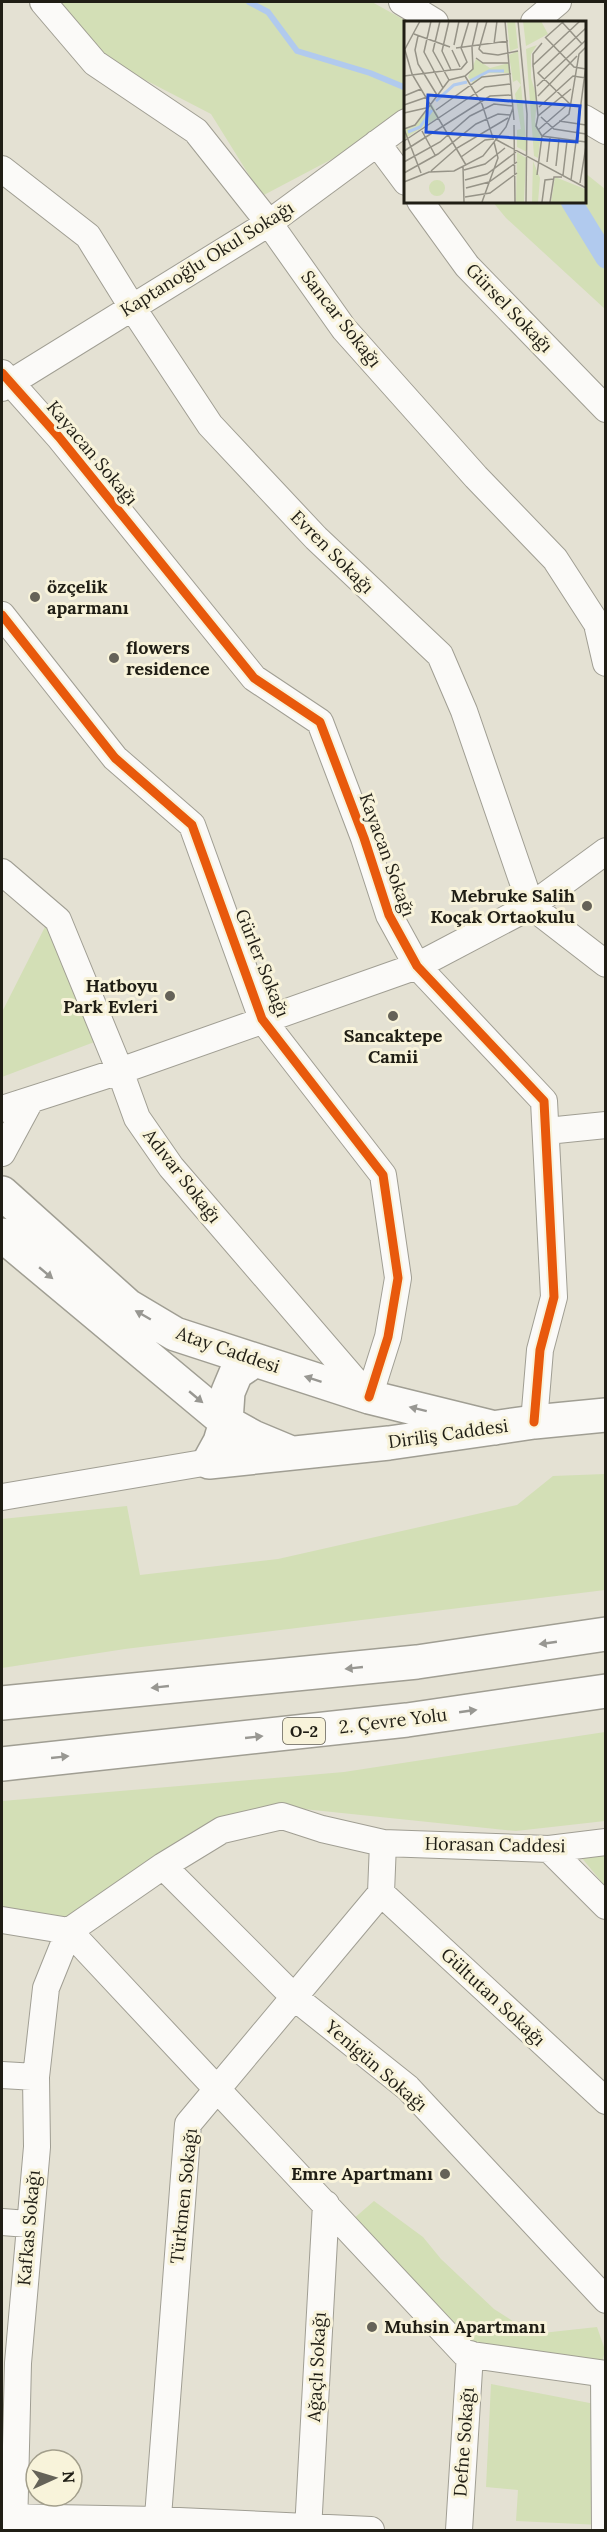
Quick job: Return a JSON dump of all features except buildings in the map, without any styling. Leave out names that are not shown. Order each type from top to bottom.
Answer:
[{"type":"main road","name":"Atay Caddesi","points":[[2,1193],[128,1306],[175,1334],[369,1397],[495,1428]]},
{"type":"main road","points":[[2,1235],[226,1422],[290,1453]]},
{"type":"main road","points":[[209,1462],[220,1442],[226,1422],[228,1392],[236,1373],[255,1360]]},
{"type":"main road","points":[[360,1445],[370,1421],[369,1397]]},
{"type":"main road","name":"Diriliş Caddesi","points":[[209,1462],[606,1415]]},
{"type":"main road","points":[[2,1704],[417,1662],[606,1634]]},
{"type":"main road","name":"2. Çevre Yolu","points":[[2,1764],[407,1720],[606,1691]]},
{"type":"street","name":"Sancar Sokağı","points":[[43,2],[95,63],[196,131],[269,223],[344,329],[476,477],[555,559],[597,624],[606,663]]},
{"type":"street","points":[[535,21],[558,2]]},
{"type":"street","points":[[586,119],[606,131]]},
{"type":"street","name":"Kaptanoğlu Okul Sokağı","points":[[5,381],[269,223],[404,123]]},
{"type":"street","points":[[377,143],[404,179]]},
{"type":"street","name":"Evren Sokağı","points":[[2,169],[88,236],[210,425],[316,538],[440,655],[464,711],[531,906]]},
{"type":"street","name":"Gürsel Sokağı","points":[[421,202],[467,266],[606,409]]},
{"type":"street","name":"Kayacan Sokağı","points":[[5,381],[112,501],[254,678],[320,722],[364,838],[389,915],[417,966],[544,1101],[554,1297],[540,1350],[534,1422]]},
{"type":"street","name":"Gürler Sokağı","points":[[2,615],[115,758],[192,825],[262,1019],[382,1175],[398,1278],[388,1337],[369,1397]]},
{"type":"street","points":[[2,1109],[120,1071],[417,966],[531,906],[606,851]]},
{"type":"street","name":"Adıvar Sokağı","points":[[2,872],[58,920],[137,1118],[171,1167],[369,1397]]},
{"type":"street","points":[[531,906],[606,964]]},
{"type":"street","points":[[2,1153],[30,1101]]},
{"type":"street","points":[[547,1131],[606,1125]]},
{"type":"street","points":[[2,1497],[209,1462]]},
{"type":"street","name":"Horasan Caddesi","points":[[69,1931],[163,1866],[222,1830],[282,1816],[322,1829],[383,1843],[549,1850],[606,1842]]},
{"type":"street","points":[[381,1893],[383,1843]]},
{"type":"street","points":[[549,1850],[606,1906]]},
{"type":"street","name":"Yenigün Sokağı","points":[[163,1866],[294,1997],[408,2088],[606,2300]]},
{"type":"street","name":"Türkmen Sokağı","points":[[157,2525],[188,2124],[381,1893]]},
{"type":"street","name":"Gültutan Sokağı","points":[[381,1893],[606,2101]]},
{"type":"street","points":[[2,1920],[69,1931],[465,2354],[605,2373],[605,2530]]},
{"type":"street","name":"Kafkas Sokağı","points":[[10,2522],[10,2363],[37,2147],[36,2077],[46,1988],[69,1931]]},
{"type":"street","points":[[2,2075],[36,2077]]},
{"type":"street","name":"Ağaçlı Sokağı","points":[[308,2528],[326,2204]]},
{"type":"street","points":[[2,2222],[28,2224]]},
{"type":"street","name":"Defne Sokağı","points":[[459,2530],[470,2355]]},
{"type":"street","points":[[10,2522],[371,2530]]},
{"type":"green space","points":[[57,2],[372,2],[406,21],[404,21],[404,114],[370,139],[262,196],[211,114],[95,54]]},
{"type":"green space","points":[[586,174],[605,189],[605,309],[506,218],[493,202],[586,202]]},
{"type":"green space","points":[[48,921],[97,1041],[2,1077],[2,1012]]},
{"type":"green space","points":[[605,1474],[605,1590],[125,1649],[2,1668],[2,1519],[127,1506],[140,1575],[278,1559],[517,1505],[553,1476]]},
{"type":"green space","points":[[605,1732],[605,1821],[516,1831],[284,1807],[75,1927],[2,1917],[2,1801],[344,1772]]},
{"type":"green space","points":[[605,1854],[605,1886],[581,1857]]},
{"type":"green space","points":[[374,2201],[423,2237],[441,2259],[494,2309],[533,2334],[597,2327],[605,2350],[601,2368],[468,2341],[352,2220]]},
{"type":"green space","points":[[491,2384],[600,2405],[601,2525],[516,2521],[518,2490],[486,2487]]},
{"type":"waterway","points":[[249,2],[268,12],[297,51],[370,73],[404,87]]},
{"type":"waterway","points":[[572,202],[606,258]]},
{"type":"cycle path","points":[[2,373],[59,437],[254,678],[320,722],[364,838],[389,915],[417,966],[544,1101],[554,1297],[540,1350],[534,1422]]},
{"type":"cycle path","points":[[2,615],[115,758],[192,825],[262,1019],[383,1175],[398,1278],[388,1337],[369,1397]]},
{"type":"place","name":"özçelik aparmanı","points":[[35,597]]},
{"type":"place","name":"flowers residence","points":[[114,658]]},
{"type":"place","name":"Mebruke Salih Koçak Ortaokulu","points":[[587,906]]},
{"type":"place","name":"Hatboyu Park Evleri","points":[[170,996]]},
{"type":"place","name":"Sancaktepe Camii","points":[[393,1016]]},
{"type":"place","name":"Emre Apartmanı","points":[[445,2174]]},
{"type":"place","name":"Muhsin Apartmanı","points":[[372,2327]]}]
